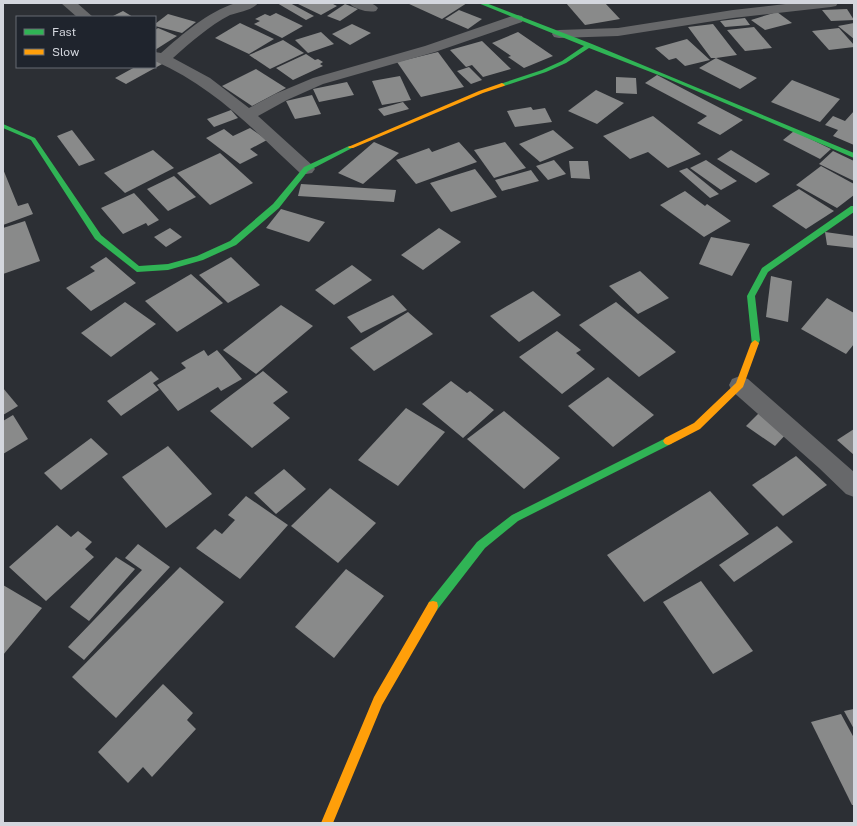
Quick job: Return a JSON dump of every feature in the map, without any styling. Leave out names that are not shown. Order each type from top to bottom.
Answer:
[{"type":"street","points":[[68,3],[85,16]]},
{"type":"street","points":[[251,3],[238,6],[215,17],[159,58],[202,78],[231,99],[306,169]]},
{"type":"street","points":[[356,3],[371,8]]},
{"type":"street","points":[[480,3],[517,19],[590,45],[741,106],[854,156]]},
{"type":"street","points":[[559,34],[618,32],[733,14],[831,3]]},
{"type":"street","points":[[248,115],[281,97],[318,81],[430,50],[517,19]]},
{"type":"street","points":[[3,126],[33,139],[98,237],[137,269],[168,267],[200,258],[233,243],[276,206],[306,169],[330,156],[481,92],[557,65],[590,45]]},
{"type":"street","points":[[327,823],[378,701],[428,613],[481,545],[515,518],[697,426],[740,385],[756,340],[751,296],[765,270],[854,208]]},
{"type":"street","points":[[740,385],[827,461],[854,487]]},
{"type":"building","points":[[277,3],[290,3],[314,16],[306,20]]},
{"type":"building","points":[[296,3],[331,3],[337,6],[321,15]]},
{"type":"building","points":[[407,3],[467,3],[442,19]]},
{"type":"building","points":[[566,3],[605,3],[620,19],[585,25]]},
{"type":"building","points":[[345,4],[358,9],[340,21],[327,16]]},
{"type":"building","points":[[847,9],[854,20],[831,21],[822,10]]},
{"type":"building","points":[[459,10],[482,19],[468,29],[445,19]]},
{"type":"building","points":[[123,11],[131,16],[113,16]]},
{"type":"building","points":[[777,12],[792,23],[765,30],[751,20]]},
{"type":"building","points":[[276,13],[303,26],[282,38],[254,24],[260,21],[255,19],[265,14],[270,16]]},
{"type":"building","points":[[168,14],[196,22],[182,33],[156,26],[156,23]]},
{"type":"building","points":[[745,18],[750,25],[725,27],[720,21]]},
{"type":"building","points":[[240,23],[274,39],[249,54],[215,38]]},
{"type":"building","points":[[854,23],[854,39],[838,26]]},
{"type":"building","points":[[352,24],[371,33],[350,45],[332,34]]},
{"type":"building","points":[[713,24],[737,55],[711,58],[688,27]]},
{"type":"building","points":[[754,27],[772,48],[745,51],[727,30]]},
{"type":"building","points":[[158,28],[177,36],[156,49],[156,29]]},
{"type":"building","points":[[839,28],[854,45],[854,47],[829,50],[812,31]]},
{"type":"building","points":[[321,32],[334,44],[308,53],[295,40]]},
{"type":"building","points":[[518,32],[553,56],[524,68],[508,57],[511,56],[492,43]]},
{"type":"building","points":[[687,39],[710,60],[685,66],[676,58],[669,60],[655,48]]},
{"type":"building","points":[[283,40],[304,53],[270,69],[249,55]]},
{"type":"building","points":[[482,41],[511,69],[483,77],[472,65],[466,67],[450,50]]},
{"type":"building","points":[[438,52],[464,87],[421,97],[397,62]]},
{"type":"building","points":[[306,54],[315,60],[318,59],[323,62],[320,64],[323,66],[293,80],[276,68]]},
{"type":"building","points":[[716,58],[757,78],[740,89],[699,68]]},
{"type":"building","points":[[156,59],[164,63],[156,67]]},
{"type":"building","points":[[469,67],[482,80],[471,84],[457,71]]},
{"type":"building","points":[[133,68],[155,68],[126,84],[115,78]]},
{"type":"building","points":[[256,69],[286,88],[252,106],[222,86]]},
{"type":"building","points":[[657,75],[743,120],[720,135],[697,123],[707,116],[645,83]]},
{"type":"building","points":[[400,76],[411,100],[382,105],[372,81]]},
{"type":"building","points":[[616,77],[636,78],[637,94],[616,93]]},
{"type":"building","points":[[792,80],[840,99],[820,122],[771,102]]},
{"type":"building","points":[[347,82],[354,95],[319,102],[313,89]]},
{"type":"building","points":[[596,90],[624,103],[597,124],[568,111]]},
{"type":"building","points":[[312,95],[321,114],[295,119],[286,101]]},
{"type":"building","points":[[403,102],[409,109],[384,116],[378,109]]},
{"type":"building","points":[[531,107],[533,110],[545,108],[552,122],[515,127],[507,111]]},
{"type":"building","points":[[231,110],[238,118],[214,127],[207,119]]},
{"type":"building","points":[[854,111],[854,145],[833,136],[838,130],[825,125],[833,116],[845,121]]},
{"type":"building","points":[[653,116],[701,154],[668,168],[648,152],[630,159],[603,136]]},
{"type":"building","points":[[250,128],[267,140],[250,149],[258,155],[240,164],[206,138],[224,129],[233,136]]},
{"type":"building","points":[[72,130],[95,160],[79,166],[57,136]]},
{"type":"building","points":[[553,130],[574,148],[540,162],[519,144]]},
{"type":"building","points":[[794,131],[831,149],[820,159],[783,140]]},
{"type":"building","points":[[374,142],[399,153],[363,184],[338,173]]},
{"type":"building","points":[[459,142],[477,162],[416,184],[396,160],[429,148],[432,152]]},
{"type":"building","points":[[505,142],[526,168],[494,178],[474,150]]},
{"type":"building","points":[[153,150],[174,168],[125,193],[104,173]]},
{"type":"building","points":[[731,150],[770,174],[756,183],[717,159]]},
{"type":"building","points":[[833,151],[854,161],[854,181],[819,164]]},
{"type":"building","points":[[220,153],[253,183],[210,205],[177,173]]},
{"type":"building","points":[[554,160],[566,174],[548,180],[536,166]]},
{"type":"building","points":[[706,160],[737,181],[721,190],[690,168]]},
{"type":"building","points":[[569,161],[588,161],[590,179],[571,178]]},
{"type":"building","points":[[821,166],[854,184],[854,195],[837,208],[796,185]]},
{"type":"building","points":[[687,168],[719,194],[710,198],[679,171]]},
{"type":"building","points":[[3,169],[18,206],[28,203],[33,214],[3,225]]},
{"type":"building","points":[[475,169],[497,197],[451,212],[430,183]]},
{"type":"building","points":[[531,170],[539,181],[502,191],[495,180]]},
{"type":"building","points":[[174,176],[196,197],[168,211],[147,189]]},
{"type":"building","points":[[301,184],[396,190],[394,202],[298,196]]},
{"type":"building","points":[[799,189],[834,211],[806,229],[772,206]]},
{"type":"building","points":[[685,191],[705,206],[707,204],[731,221],[704,237],[660,205]]},
{"type":"building","points":[[134,193],[159,220],[148,226],[146,223],[123,234],[101,208]]},
{"type":"building","points":[[281,209],[325,222],[309,242],[266,228]]},
{"type":"building","points":[[25,221],[40,261],[3,274],[3,228]]},
{"type":"building","points":[[170,228],[182,237],[166,247],[154,237]]},
{"type":"building","points":[[439,228],[461,242],[423,270],[401,255]]},
{"type":"building","points":[[825,232],[854,236],[854,248],[827,245]]},
{"type":"building","points":[[711,237],[750,244],[732,276],[699,264]]},
{"type":"building","points":[[106,257],[136,283],[91,311],[66,288],[95,271],[90,267]]},
{"type":"building","points":[[231,257],[260,285],[228,303],[199,275]]},
{"type":"building","points":[[352,265],[372,280],[334,305],[315,290]]},
{"type":"building","points":[[640,271],[669,298],[638,314],[609,286]]},
{"type":"building","points":[[191,274],[223,303],[177,332],[145,301]]},
{"type":"building","points":[[771,276],[792,281],[788,322],[766,317]]},
{"type":"building","points":[[533,291],[561,315],[519,342],[490,316]]},
{"type":"building","points":[[393,295],[407,310],[361,333],[347,317]]},
{"type":"building","points":[[827,298],[854,313],[854,344],[846,354],[801,329]]},
{"type":"building","points":[[125,302],[156,324],[111,357],[81,333]]},
{"type":"building","points":[[616,302],[676,352],[639,377],[579,325]]},
{"type":"building","points":[[281,305],[313,326],[256,374],[223,350]]},
{"type":"building","points":[[408,312],[433,334],[374,371],[350,348]]},
{"type":"building","points":[[557,331],[581,350],[576,353],[595,369],[562,394],[519,357]]},
{"type":"building","points":[[204,350],[208,356],[217,350],[242,379],[221,391],[218,387],[178,411],[157,385],[186,368],[181,363]]},
{"type":"building","points":[[151,371],[159,379],[153,383],[159,390],[121,416],[107,401]]},
{"type":"building","points":[[263,371],[288,392],[273,403],[290,418],[252,448],[210,411]]},
{"type":"building","points":[[608,377],[654,415],[613,447],[568,406]]},
{"type":"building","points":[[451,381],[467,393],[470,391],[494,410],[463,438],[422,404]]},
{"type":"building","points":[[3,388],[18,406],[3,415]]},
{"type":"building","points":[[406,408],[445,432],[398,486],[358,460]]},
{"type":"building","points":[[504,411],[560,458],[524,489],[467,439]]},
{"type":"building","points":[[759,413],[788,432],[775,446],[746,426]]},
{"type":"building","points":[[13,415],[28,439],[3,454],[3,421]]},
{"type":"building","points":[[854,429],[854,455],[837,440]]},
{"type":"building","points":[[91,438],[108,454],[61,490],[44,473]]},
{"type":"building","points":[[168,446],[212,494],[166,528],[122,477]]},
{"type":"building","points":[[796,456],[827,485],[783,516],[752,485]]},
{"type":"building","points":[[284,469],[306,489],[276,514],[254,493]]},
{"type":"building","points":[[330,488],[376,523],[338,563],[291,526]]},
{"type":"building","points":[[710,491],[749,534],[644,602],[607,555]]},
{"type":"building","points":[[246,496],[288,525],[240,579],[196,548],[215,529],[222,534],[235,520],[228,515]]},
{"type":"building","points":[[57,525],[71,537],[78,531],[92,542],[85,549],[94,557],[46,601],[9,567]]},
{"type":"building","points":[[777,526],[793,542],[734,582],[719,565]]},
{"type":"building","points":[[138,544],[170,567],[84,660],[68,647],[142,570],[125,558]]},
{"type":"building","points":[[116,557],[135,569],[89,621],[70,607]]},
{"type":"building","points":[[180,567],[224,602],[116,718],[72,677]]},
{"type":"building","points":[[346,569],[384,596],[334,658],[295,627]]},
{"type":"building","points":[[701,581],[753,651],[713,674],[663,602]]},
{"type":"building","points":[[3,585],[42,608],[3,655]]},
{"type":"building","points":[[163,684],[193,713],[187,720],[196,729],[152,777],[143,767],[128,783],[98,752]]},
{"type":"building","points":[[854,709],[854,729],[844,711]]},
{"type":"building","points":[[841,714],[854,738],[854,805],[852,805],[811,722]]},
{"type":"traffic: fast","points":[[481,3],[668,77],[854,156]]},
{"type":"traffic: fast","points":[[502,85],[544,71],[564,62],[590,45]]},
{"type":"traffic: fast","points":[[3,126],[33,139],[98,237],[137,269],[168,267],[200,258],[233,243],[276,206],[306,169],[351,147]]},
{"type":"traffic: fast","points":[[755,343],[756,340],[751,296],[765,270],[854,208]]},
{"type":"traffic: fast","points":[[433,606],[481,545],[515,518],[668,441]]},
{"type":"traffic: slow","points":[[351,147],[481,92],[502,85]]},
{"type":"traffic: slow","points":[[668,441],[697,426],[740,385],[755,343]]},
{"type":"traffic: slow","points":[[327,823],[378,701],[433,606]]}]
